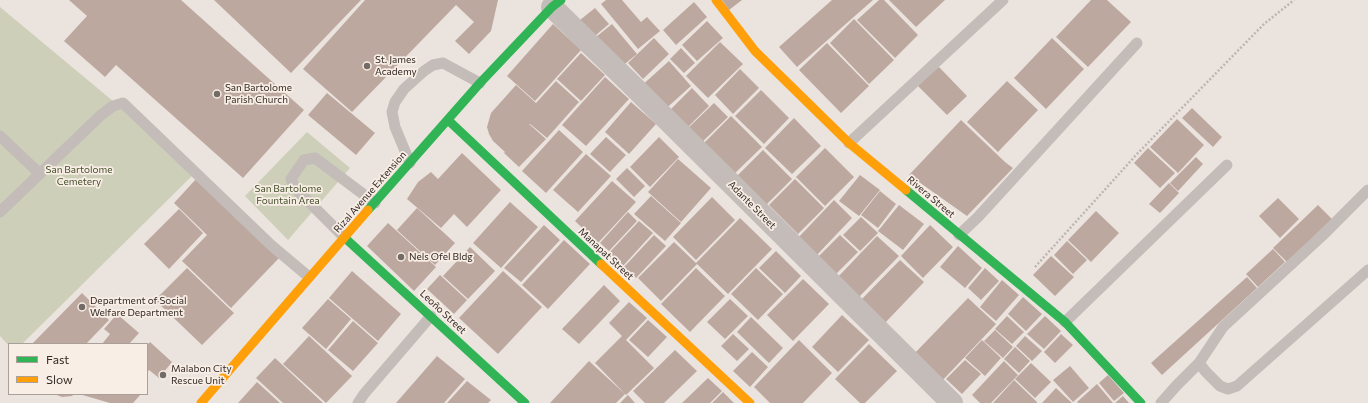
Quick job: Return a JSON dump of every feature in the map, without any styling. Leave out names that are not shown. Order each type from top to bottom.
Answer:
[{"type":"main road","name":"Rivera Street","points":[[716,0],[755,51],[849,143],[1065,322],[1141,403]]},
{"type":"main road","name":"Rizal Avenue Extension","points":[[201,403],[552,2]]},
{"type":"main road","name":"Manapat Street","points":[[448,120],[750,403]]},
{"type":"main road","name":"Leoño Street","points":[[345,238],[525,403]]},
{"type":"street","name":"Adante Street","points":[[552,2],[633,86],[952,403]]},
{"type":"lane","points":[[849,143],[1003,0]]},
{"type":"lane","points":[[959,235],[978,217],[1137,43]]},
{"type":"lane","points":[[410,164],[395,127],[392,112],[395,102],[404,89],[424,71],[433,66],[443,64],[480,83]]},
{"type":"lane","points":[[0,212],[101,115],[112,106],[124,103],[271,244],[309,278]]},
{"type":"lane","points":[[0,136],[40,174]]},
{"type":"lane","points":[[345,238],[295,188],[291,179],[304,160],[315,158],[375,203]]},
{"type":"lane","points":[[1065,322],[1227,165]]},
{"type":"lane","points":[[1161,403],[1176,385],[1199,363],[1223,328],[1322,236],[1368,190]]},
{"type":"lane","points":[[1199,363],[1220,386],[1228,389],[1237,386],[1368,271]]},
{"type":"lane","points":[[358,403],[431,316]]},
{"type":"path","points":[[1020,284],[1137,154],[1264,24],[1294,0]]},
{"type":"green space","name":"San Bartolome Cemetery","points":[[0,7],[197,171],[23,343],[8,343],[8,345],[0,336]]},
{"type":"green space","name":"San Bartolome Fountain Area","points":[[307,132],[350,168],[288,240],[245,196]]},
{"type":"building","name":"San Bartolome Parish Church","points":[[69,0],[181,0],[304,110],[243,178],[116,65],[105,77],[64,41],[87,16]]},
{"type":"building","points":[[214,0],[361,0],[291,73]]},
{"type":"building","points":[[365,0],[498,0],[491,31],[469,54],[455,41],[474,22],[456,5],[352,112],[303,69]]},
{"type":"building","points":[[606,0],[622,0],[641,22],[647,17],[660,31],[638,49],[601,4]]},
{"type":"building","points":[[722,0],[742,0],[729,10]]},
{"type":"building","points":[[832,0],[873,0],[797,67],[779,47]]},
{"type":"building","points":[[879,0],[884,0],[918,35],[895,58],[857,20]]},
{"type":"building","points":[[889,0],[945,0],[916,27]]},
{"type":"building","points":[[1091,0],[1107,0],[1131,22],[1088,67],[1056,37]]},
{"type":"building","points":[[694,2],[707,17],[676,45],[663,30]]},
{"type":"building","points":[[595,8],[609,24],[589,41],[575,24]]},
{"type":"building","points":[[854,19],[894,60],[869,84],[830,43]]},
{"type":"building","points":[[707,21],[723,38],[697,61],[682,45]]},
{"type":"building","points":[[553,24],[581,50],[535,101],[507,76]]},
{"type":"building","points":[[612,24],[637,54],[621,67],[596,37]]},
{"type":"building","points":[[654,38],[669,54],[643,79],[628,63]]},
{"type":"building","points":[[1052,38],[1084,69],[1046,109],[1014,78]]},
{"type":"building","points":[[720,42],[743,64],[708,98],[686,76]]},
{"type":"building","points":[[827,43],[869,86],[841,113],[799,70]]},
{"type":"building","points":[[681,48],[695,63],[684,73],[670,59]]},
{"type":"building","points":[[581,53],[605,75],[581,101],[557,79]]},
{"type":"building","points":[[669,61],[691,86],[661,113],[639,88]]},
{"type":"building","points":[[939,67],[967,96],[947,115],[917,85]]},
{"type":"building","points":[[740,69],[759,88],[733,114],[715,95]]},
{"type":"building","points":[[605,77],[629,99],[586,146],[562,125]]},
{"type":"building","points":[[556,81],[579,102],[547,138],[529,124],[546,139],[519,167],[493,141],[489,134],[487,127],[491,113],[516,85],[536,103]]},
{"type":"building","points":[[1007,81],[1038,110],[998,152],[967,122]]},
{"type":"building","points":[[692,88],[709,106],[686,129],[669,111]]},
{"type":"building","points":[[761,90],[789,118],[764,144],[735,116]]},
{"type":"building","points":[[327,93],[375,133],[356,155],[308,115]]},
{"type":"building","points":[[631,102],[656,124],[629,154],[605,132]]},
{"type":"building","points":[[714,103],[728,117],[698,146],[684,132]]},
{"type":"building","points":[[1192,108],[1222,137],[1213,147],[1182,118]]},
{"type":"building","points":[[731,116],[762,147],[731,177],[701,146]]},
{"type":"building","points":[[794,118],[821,146],[792,174],[765,148]]},
{"type":"building","points":[[1177,119],[1204,145],[1178,173],[1150,147]]},
{"type":"building","points":[[961,120],[1013,168],[967,216],[909,175]]},
{"type":"building","points":[[559,130],[583,152],[546,193],[522,171]]},
{"type":"building","points":[[606,137],[626,155],[610,172],[590,154]]},
{"type":"building","points":[[659,137],[679,157],[650,187],[630,167]]},
{"type":"building","points":[[825,148],[854,177],[825,206],[796,177]]},
{"type":"building","points":[[1148,148],[1175,173],[1160,188],[1134,163]]},
{"type":"building","points":[[763,150],[792,179],[764,207],[735,178]]},
{"type":"building","points":[[462,153],[501,190],[467,227],[454,214],[441,228],[407,199],[418,182],[431,172],[438,179]]},
{"type":"building","points":[[586,154],[611,176],[578,212],[553,190]]},
{"type":"building","points":[[1196,157],[1203,164],[1178,191],[1170,183]]},
{"type":"building","points":[[678,159],[711,188],[681,222],[648,192]]},
{"type":"building","points":[[627,168],[645,186],[634,197],[616,179]]},
{"type":"building","points":[[860,175],[880,190],[859,216],[839,201]]},
{"type":"building","points":[[197,178],[280,257],[231,308],[182,261],[207,235],[174,203]]},
{"type":"building","points":[[795,179],[824,208],[798,234],[769,205]]},
{"type":"building","points":[[612,181],[636,202],[598,243],[575,221]]},
{"type":"building","points":[[1169,183],[1179,193],[1160,213],[1149,204]]},
{"type":"building","points":[[880,191],[896,204],[878,228],[861,215]]},
{"type":"building","points":[[651,196],[681,223],[665,241],[634,214]]},
{"type":"building","points":[[712,197],[735,220],[696,260],[673,237]]},
{"type":"building","points":[[1278,198],[1299,219],[1280,238],[1259,216]]},
{"type":"building","points":[[834,200],[852,218],[815,257],[796,240]]},
{"type":"building","points":[[510,202],[538,227],[501,268],[473,243]]},
{"type":"building","points":[[899,205],[924,224],[903,250],[878,231]]},
{"type":"building","points":[[1318,205],[1332,219],[1287,262],[1273,248]]},
{"type":"building","points":[[417,208],[455,243],[435,265],[397,230]]},
{"type":"building","points":[[179,209],[203,233],[169,269],[144,244]]},
{"type":"building","points":[[1096,211],[1119,233],[1091,262],[1068,240]]},
{"type":"building","points":[[628,212],[637,221],[609,251],[600,243]]},
{"type":"building","points":[[861,217],[878,233],[860,251],[843,235]]},
{"type":"building","points":[[740,218],[772,249],[728,294],[697,264],[661,301],[638,278],[674,242],[696,263]]},
{"type":"building","points":[[639,221],[653,233],[623,266],[609,253]]},
{"type":"building","name":"Nels Ofel Bldg","points":[[388,223],[436,267],[414,291],[367,246]]},
{"type":"building","points":[[544,225],[560,240],[521,282],[504,268]]},
{"type":"building","points":[[930,225],[953,247],[923,278],[901,256]]},
{"type":"building","points":[[654,235],[666,246],[636,278],[624,267]]},
{"type":"building","points":[[840,235],[858,252],[833,277],[815,260]]},
{"type":"building","points":[[877,236],[899,256],[858,298],[837,278]]},
{"type":"building","points":[[564,240],[590,264],[548,309],[522,285]]},
{"type":"building","points":[[1067,241],[1087,260],[1073,274],[1054,255]]},
{"type":"building","points":[[958,246],[982,268],[965,288],[940,267]]},
{"type":"building","points":[[470,247],[495,271],[468,299],[443,276]]},
{"type":"building","points":[[1273,249],[1285,262],[1258,287],[1246,274]]},
{"type":"building","points":[[776,251],[801,276],[785,293],[759,268]]},
{"type":"building","points":[[1051,256],[1074,277],[1055,296],[1033,275]]},
{"type":"building","points":[[900,260],[924,282],[885,323],[861,300]]},
{"type":"building","points":[[187,268],[234,313],[202,345],[155,300]]},
{"type":"building","points":[[696,268],[725,296],[690,332],[661,304]]},
{"type":"building","points":[[756,268],[783,294],[758,320],[731,294]]},
{"type":"building","points":[[985,268],[999,281],[981,300],[968,288]]},
{"type":"building","points":[[352,271],[401,314],[378,341],[329,298]]},
{"type":"building","points":[[503,271],[542,307],[498,354],[459,318]]},
{"type":"building","points":[[440,275],[467,300],[454,314],[427,289]]},
{"type":"building","points":[[1247,277],[1257,288],[1162,375],[1151,363]]},
{"type":"building","points":[[803,279],[829,304],[793,341],[767,315]]},
{"type":"building","points":[[1002,280],[1019,295],[996,321],[980,307]]},
{"type":"building","points":[[604,285],[620,301],[579,344],[562,329]]},
{"type":"building","name":"Department of Social Welfare Department","points":[[82,293],[109,320],[87,343],[33,343]]},
{"type":"building","points":[[1023,297],[1042,314],[1026,331],[1008,314]]},
{"type":"building","points":[[968,298],[996,324],[940,383],[912,356]]},
{"type":"building","points":[[328,299],[351,319],[326,349],[302,328]]},
{"type":"building","points":[[730,299],[748,316],[725,339],[707,322]]},
{"type":"building","points":[[629,302],[647,318],[626,340],[654,368],[626,395],[595,363],[622,336],[609,323]]},
{"type":"building","points":[[117,314],[139,333],[130,343],[103,343],[110,334],[104,329]]},
{"type":"building","points":[[842,315],[869,340],[838,372],[812,347]]},
{"type":"building","points":[[1007,316],[1024,332],[1012,344],[995,329]]},
{"type":"building","points":[[1045,316],[1061,331],[1044,349],[1027,334]]},
{"type":"building","points":[[751,317],[783,348],[769,363],[737,332]]},
{"type":"building","points":[[648,320],[667,337],[648,357],[629,340]]},
{"type":"building","points":[[353,321],[378,343],[353,371],[328,350]]},
{"type":"building","points":[[995,330],[1013,347],[1003,358],[984,341]]},
{"type":"building","points":[[733,334],[749,349],[737,361],[721,346]]},
{"type":"building","points":[[1061,334],[1073,345],[1055,363],[1044,352]]},
{"type":"building","points":[[309,336],[352,376],[326,403],[283,364]]},
{"type":"building","points":[[1025,336],[1042,351],[1032,361],[1016,346]]},
{"type":"building","points":[[799,340],[832,373],[803,403],[770,403],[754,387]]},
{"type":"building","points":[[982,340],[1001,358],[985,376],[965,358]]},
{"type":"building","points":[[150,342],[172,362],[159,378],[149,370],[148,372],[148,344]]},
{"type":"building","points":[[869,344],[897,371],[865,403],[860,403],[835,379]]},
{"type":"building","points":[[1015,347],[1030,361],[1019,373],[1004,359]]},
{"type":"building","points":[[675,350],[697,371],[664,403],[645,403],[633,391]]},
{"type":"building","points":[[752,352],[768,367],[750,387],[733,371]]},
{"type":"building","points":[[437,356],[465,379],[444,403],[396,403]]},
{"type":"building","points":[[275,358],[323,403],[283,403],[256,378]]},
{"type":"building","points":[[965,360],[981,374],[962,394],[946,379]]},
{"type":"building","points":[[589,361],[625,394],[616,403],[550,403]]},
{"type":"building","points":[[1004,361],[1018,375],[991,403],[980,403],[972,395]]},
{"type":"building","points":[[1031,363],[1051,382],[1035,398],[1015,379]]},
{"type":"building","points":[[1070,366],[1089,388],[1073,402],[1053,380]]},
{"type":"building","points":[[1108,375],[1124,393],[1114,401],[1099,383]]},
{"type":"building","points":[[708,378],[722,391],[710,403],[682,403]]},
{"type":"building","points":[[1014,380],[1037,402],[1037,403],[993,403]]},
{"type":"building","points":[[467,381],[491,400],[488,403],[447,403]]},
{"type":"building","points":[[257,382],[280,403],[238,403]]},
{"type":"building","points":[[1097,384],[1113,403],[1077,402]]},
{"type":"building","points":[[1056,388],[1072,403],[1042,403]]},
{"type":"building","points":[[723,392],[734,403],[712,403]]},
{"type":"building","points":[[57,395],[73,395],[72,396],[62,397]]},
{"type":"building","points":[[82,395],[140,395],[133,403],[110,403]]},
{"type":"building","points":[[628,395],[635,403],[620,403]]},
{"type":"building","points":[[1123,396],[1129,403],[1115,403]]},
{"type":"traffic: fast","points":[[368,210],[480,83],[552,7],[561,0]]},
{"type":"traffic: fast","points":[[448,120],[601,264]]},
{"type":"traffic: fast","points":[[906,190],[1065,322],[1141,403]]},
{"type":"traffic: fast","points":[[345,238],[525,403]]},
{"type":"traffic: slow","points":[[716,0],[755,51],[849,143],[906,190]]},
{"type":"traffic: slow","points":[[201,403],[368,210]]},
{"type":"traffic: slow","points":[[601,264],[750,403]]},
{"type":"place","name":"St. James Academy","points":[[367,66]]},
{"type":"place","name":"San Bartolome Parish Church","points":[[217,94]]},
{"type":"place","name":"Nels Ofel Bldg","points":[[401,257]]},
{"type":"place","name":"Department of Social Welfare Department","points":[[82,307]]},
{"type":"place","name":"Malabon City Rescue Unit","points":[[163,375]]}]
